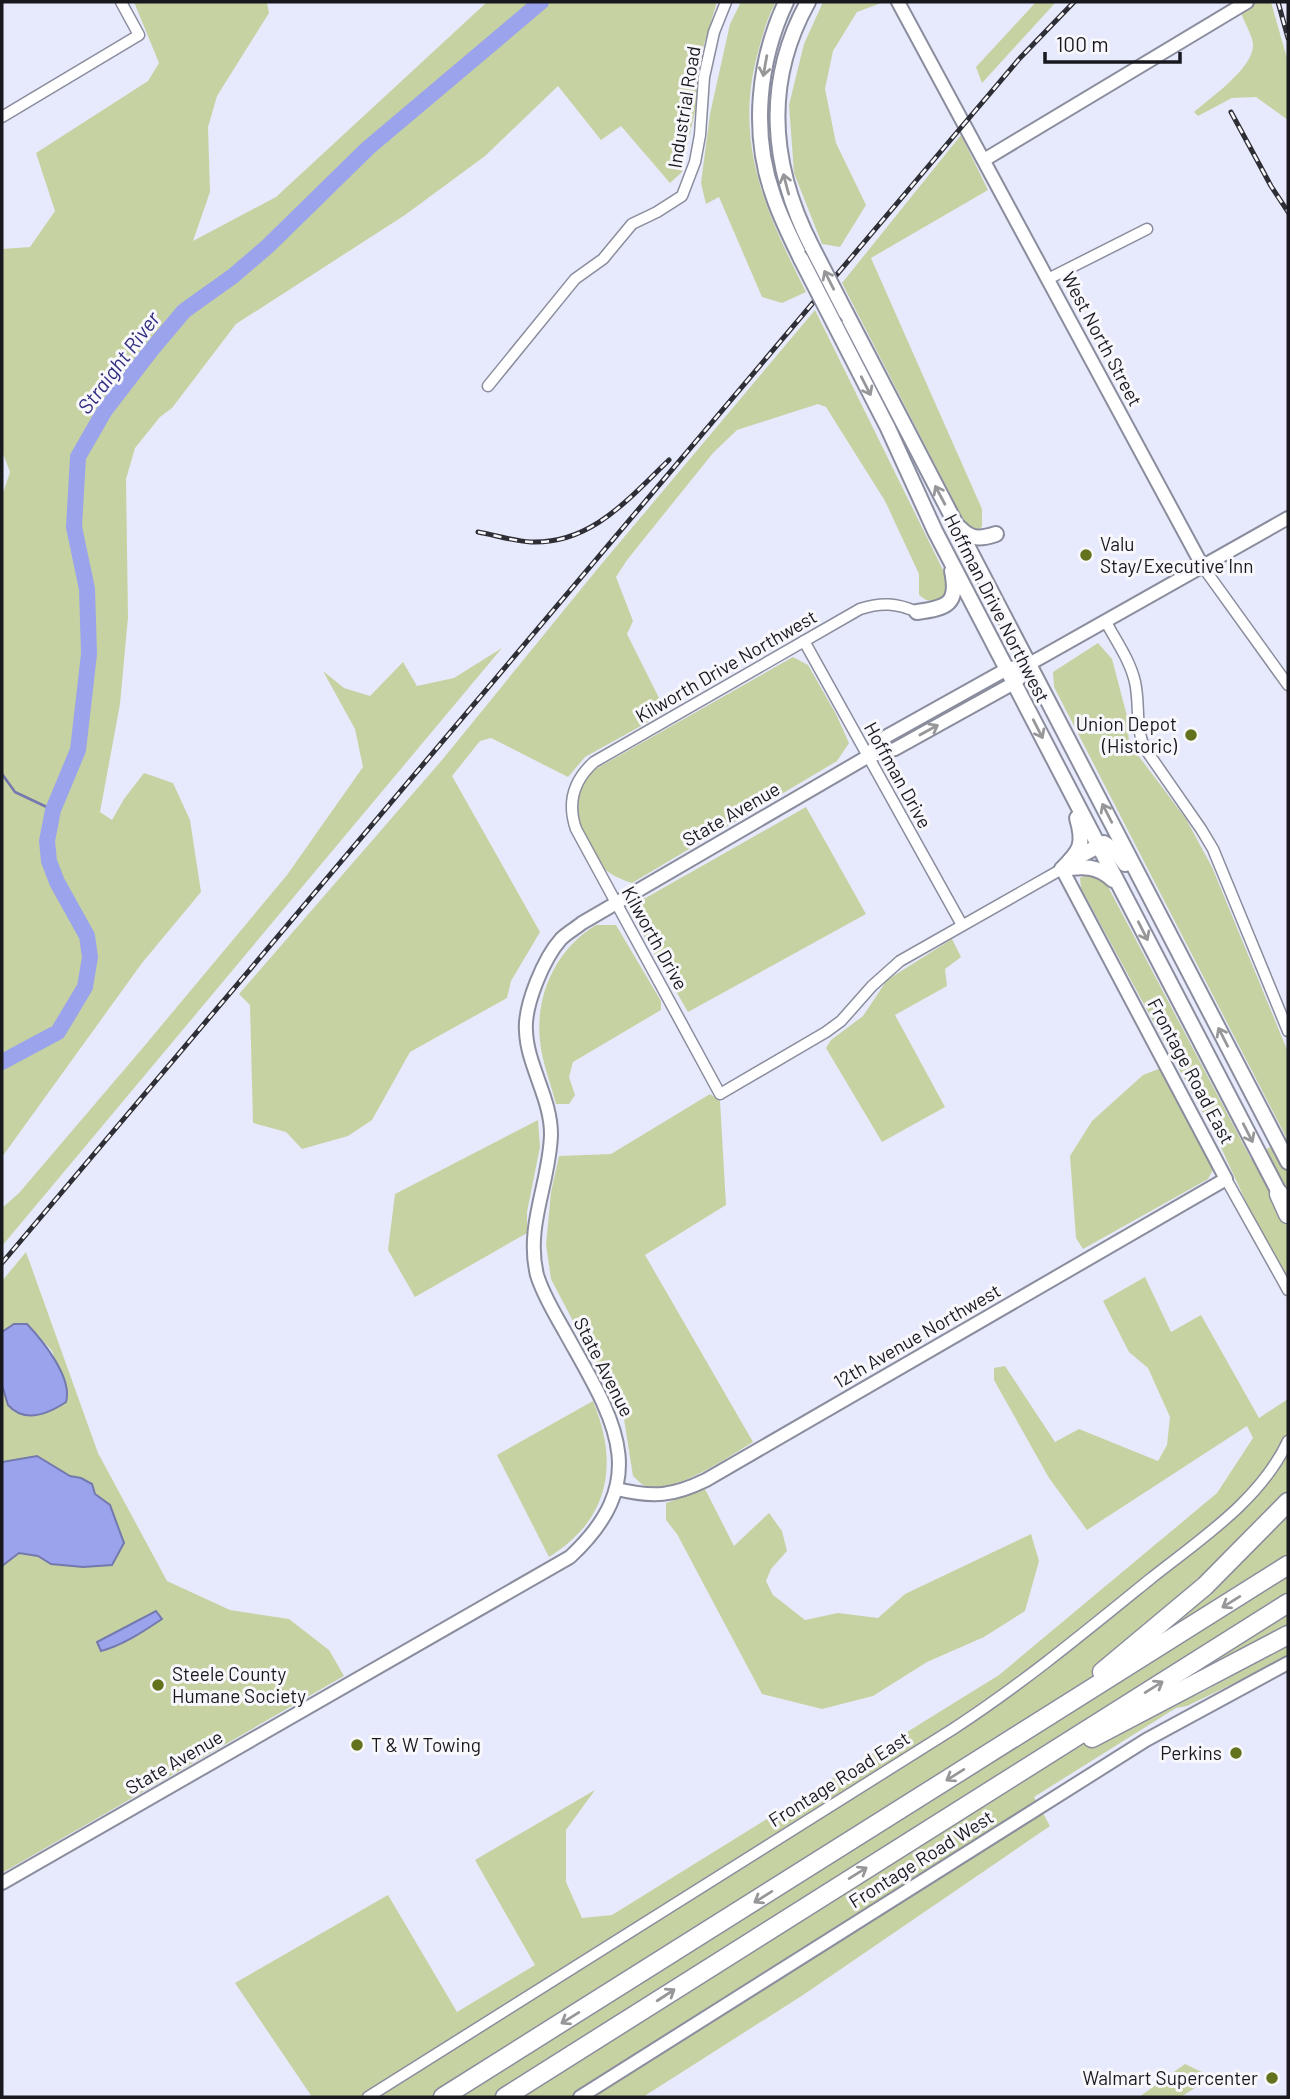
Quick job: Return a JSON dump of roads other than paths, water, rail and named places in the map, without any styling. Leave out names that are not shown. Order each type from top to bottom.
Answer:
[{"type":"highway","points":[[1279,1194],[1288,1213]]},
{"type":"highway","points":[[994,1751],[1106,1669],[1170,1616],[1205,1586],[1288,1502]]},
{"type":"highway","points":[[443,2097],[1288,1566]]},
{"type":"highway","points":[[505,2097],[1288,1603]]},
{"type":"highway","points":[[998,1786],[1288,1635]]},
{"type":"main road","name":"Hoffman Drive Northwest","points":[[786,2],[766,59],[762,85],[761,132],[766,173],[772,194],[801,259],[888,428],[935,531],[1279,1194]]},
{"type":"main road","name":"Hoffman Drive Northwest","points":[[808,2],[789,46],[777,110],[779,157],[788,194],[846,313],[1288,1162]]},
{"type":"main road","points":[[954,522],[971,537],[996,534],[988,541],[980,561],[984,576]]},
{"type":"main road","points":[[917,612],[945,606],[954,594],[952,571],[935,531]]},
{"type":"main road","points":[[1066,865],[1077,854],[1082,835],[1068,787]]},
{"type":"main road","points":[[1066,865],[1098,845],[1109,845],[1116,851],[1182,958]]},
{"type":"main road","points":[[1066,865],[1095,868],[1110,877],[1122,891]]},
{"type":"street","points":[[2,117],[139,35],[121,2]]},
{"type":"street","name":"Industrial Road","points":[[488,386],[575,279],[603,259],[632,224],[682,196],[695,162],[700,135],[704,77],[714,32],[726,2]]},
{"type":"street","name":"West North Street","points":[[898,2],[1203,566],[1288,685]]},
{"type":"street","points":[[984,160],[1247,2]]},
{"type":"street","points":[[1048,279],[1147,229]]},
{"type":"street","points":[[867,757],[887,736],[1007,669],[1029,664],[1288,518]]},
{"type":"street","name":"Kilworth Drive Northwest","points":[[573,796],[579,779],[594,762],[860,609],[895,604],[917,612]]},
{"type":"street","points":[[1106,622],[1136,684],[1137,722],[1144,747],[1213,849],[1288,1031]]},
{"type":"street","name":"Hoffman Drive","points":[[804,641],[962,925]]},
{"type":"street","points":[[867,757],[895,749],[1014,683],[1023,675],[1029,664]]},
{"type":"street","name":"State Avenue","points":[[2,1883],[570,1558],[589,1541],[603,1520],[617,1489],[619,1445],[614,1424],[544,1294],[537,1274],[534,1249],[535,1215],[549,1161],[551,1133],[548,1111],[526,1032],[529,1006],[538,979],[562,939],[582,923],[867,757]]},
{"type":"street","name":"Kilworth Drive","points":[[573,796],[571,809],[576,829],[720,1094],[826,1032],[854,1008],[885,972],[962,925]]},
{"type":"street","points":[[962,925],[1066,865]]},
{"type":"street","name":"Frontage Road East","points":[[1066,865],[1226,1179],[1288,1290]]},
{"type":"street","name":"12th Avenue Northwest","points":[[617,1489],[640,1495],[664,1495],[685,1490],[706,1480],[1226,1179]]},
{"type":"street","name":"Frontage Road East","points":[[368,2097],[943,1736],[1027,1678],[1245,1501],[1275,1465],[1288,1441]]},
{"type":"street","name":"Frontage Road West","points":[[580,2097],[1176,1722],[1288,1663]]},
{"type":"water","points":[[14,1324],[27,1324],[34,1331],[61,1371],[67,1392],[66,1402],[52,1410],[29,1416],[8,1405],[2,1385],[2,1332]]},
{"type":"water","points":[[37,1456],[70,1476],[92,1484],[95,1494],[110,1505],[124,1543],[112,1565],[83,1567],[51,1564],[38,1556],[19,1553],[2,1566],[2,1462]]},
{"type":"water","points":[[156,1611],[162,1619],[125,1642],[101,1651],[97,1642]]},
{"type":"waterway","name":"Straight River","points":[[2,1062],[58,1032],[85,987],[90,957],[87,936],[57,882],[49,861],[47,841],[53,810],[78,750],[89,654],[87,589],[74,527],[78,457],[105,410],[184,311],[233,276],[268,246],[368,148],[541,2]]},
{"type":"waterway","points":[[2,774],[15,792],[53,810]]},
{"type":"railway","points":[[2,1263],[1020,58],[1074,2]]},
{"type":"railway","points":[[1278,2],[1288,38]]},
{"type":"railway","points":[[1231,112],[1288,212]]},
{"type":"railway","points":[[478,532],[531,542],[553,541],[573,535],[608,516],[669,460]]},
{"type":"place","name":"Valu Stay/Executive Inn","points":[[1086,555]]},
{"type":"place","name":"Union Depot (Historic)","points":[[1191,735]]},
{"type":"place","name":"Steele County Humane Society","points":[[158,1685]]},
{"type":"place","name":"T & W Towing","points":[[357,1745]]},
{"type":"place","name":"Perkins","points":[[1236,1753]]},
{"type":"place","name":"Walmart Supercenter","points":[[1272,2078]]}]
